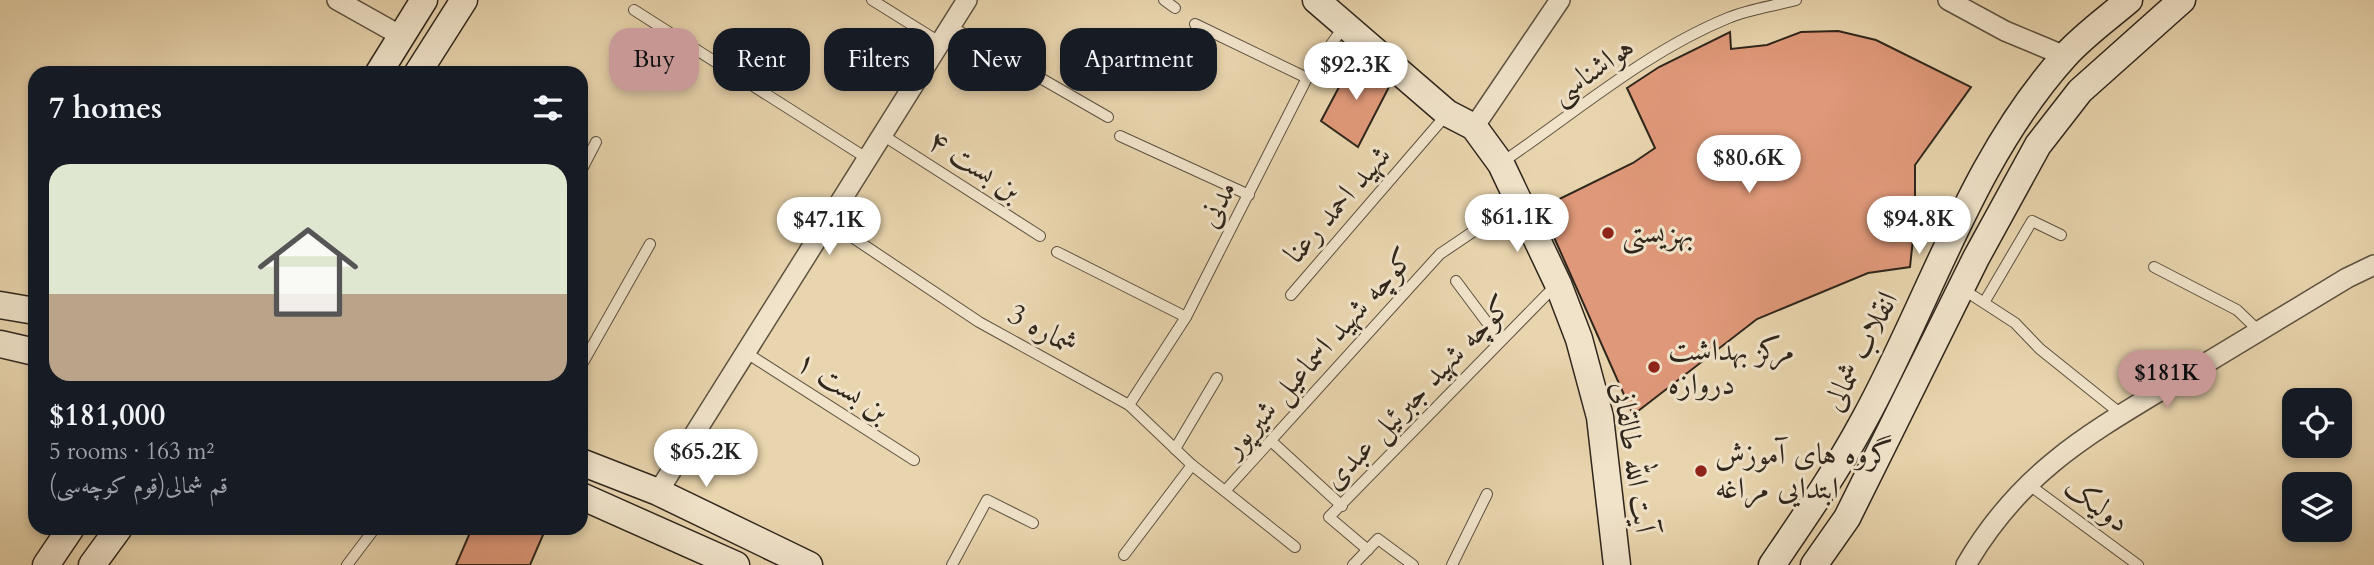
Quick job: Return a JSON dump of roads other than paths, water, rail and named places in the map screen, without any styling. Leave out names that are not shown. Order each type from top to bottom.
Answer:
[{"type":"street","points":[[337,0],[403,37]]},
{"type":"street","points":[[383,66],[424,0]]},
{"type":"street","points":[[422,66],[464,0]]},
{"type":"street","points":[[658,492],[967,0]]},
{"type":"street","name":"آیت الله طالقانی","points":[[1316,0],[1447,113],[1474,127],[1501,163],[1558,284],[1579,339],[1600,417],[1618,565]]},
{"type":"street","points":[[1474,127],[1560,0]]},
{"type":"street","points":[[1948,0],[2005,31],[2065,56]]},
{"type":"street","name":"انقلاب شمالی","points":[[1772,565],[1819,497],[1864,421],[1983,178],[2014,123],[2065,56],[2129,0]]},
{"type":"street","name":"انقلاب شمالی","points":[[1814,565],[1847,518],[1961,288],[2038,145],[2080,91],[2182,0]]},
{"type":"street","points":[[1966,565],[1979,543],[2027,483],[2079,439],[2347,278],[2374,265]]},
{"type":"street","points":[[0,305],[28,310]]},
{"type":"street","points":[[0,344],[28,350]]},
{"type":"street","points":[[588,465],[658,492],[809,565]]},
{"type":"street","points":[[588,499],[736,565]]},
{"type":"street","points":[[46,565],[66,535]]},
{"type":"street","points":[[92,565],[114,535]]},
{"type":"lane","points":[[872,0],[1108,117]]},
{"type":"lane","points":[[1164,0],[1175,8]]},
{"type":"lane","name":"هواشناسی","points":[[1501,163],[1642,64],[1687,37],[1730,16],[1796,0]]},
{"type":"lane","points":[[634,10],[868,159]]},
{"type":"lane","points":[[1195,24],[1307,78]]},
{"type":"lane","name":"مدنی","points":[[1129,405],[1186,317],[1307,78],[1345,24]]},
{"type":"lane","name":"شهید احمد رعنا","points":[[1291,295],[1447,113]]},
{"type":"lane","name":"بن بست ۴","points":[[884,136],[1040,236]]},
{"type":"lane","points":[[1120,136],[1249,195]]},
{"type":"lane","points":[[588,157],[596,142]]},
{"type":"lane","name":"کوچه شهید اسماعیل شیرپور","points":[[1225,491],[1440,254],[1518,202]]},
{"type":"lane","name":"شماره 3","points":[[828,221],[979,321],[1129,405],[1192,465],[1295,547]]},
{"type":"lane","points":[[1985,302],[2032,221],[2061,235]]},
{"type":"lane","points":[[588,354],[650,244]]},
{"type":"lane","points":[[1057,252],[1186,317]]},
{"type":"lane","points":[[2154,267],[2237,310],[2259,331]]},
{"type":"lane","points":[[1456,281],[1500,340]]},
{"type":"lane","name":"کوچه شهید جبرئیل عبدی","points":[[1368,550],[1329,517],[1500,340],[1558,284]]},
{"type":"lane","points":[[1961,288],[1985,302],[2121,414]]},
{"type":"lane","name":"بن بست ۱","points":[[745,352],[914,460]]},
{"type":"lane","points":[[1175,449],[1217,378]]},
{"type":"lane","points":[[1270,441],[1342,506]]},
{"type":"lane","points":[[1124,555],[1192,465]]},
{"type":"lane","name":"دولیک","points":[[2027,483],[2138,565]]},
{"type":"lane","points":[[1452,565],[1487,494]]},
{"type":"lane","points":[[952,565],[987,500],[1033,523]]},
{"type":"lane","points":[[347,565],[370,535]]},
{"type":"lane","points":[[1353,565],[1378,539],[1413,565]]},
{"type":"place","name":"بهزیستی","points":[[1608,233]]},
{"type":"place","name":"مرکز بهداشت دروازه","points":[[1654,367]]},
{"type":"place","name":"گروه های آموزش ابتدایی مراغه","points":[[1701,471]]}]
